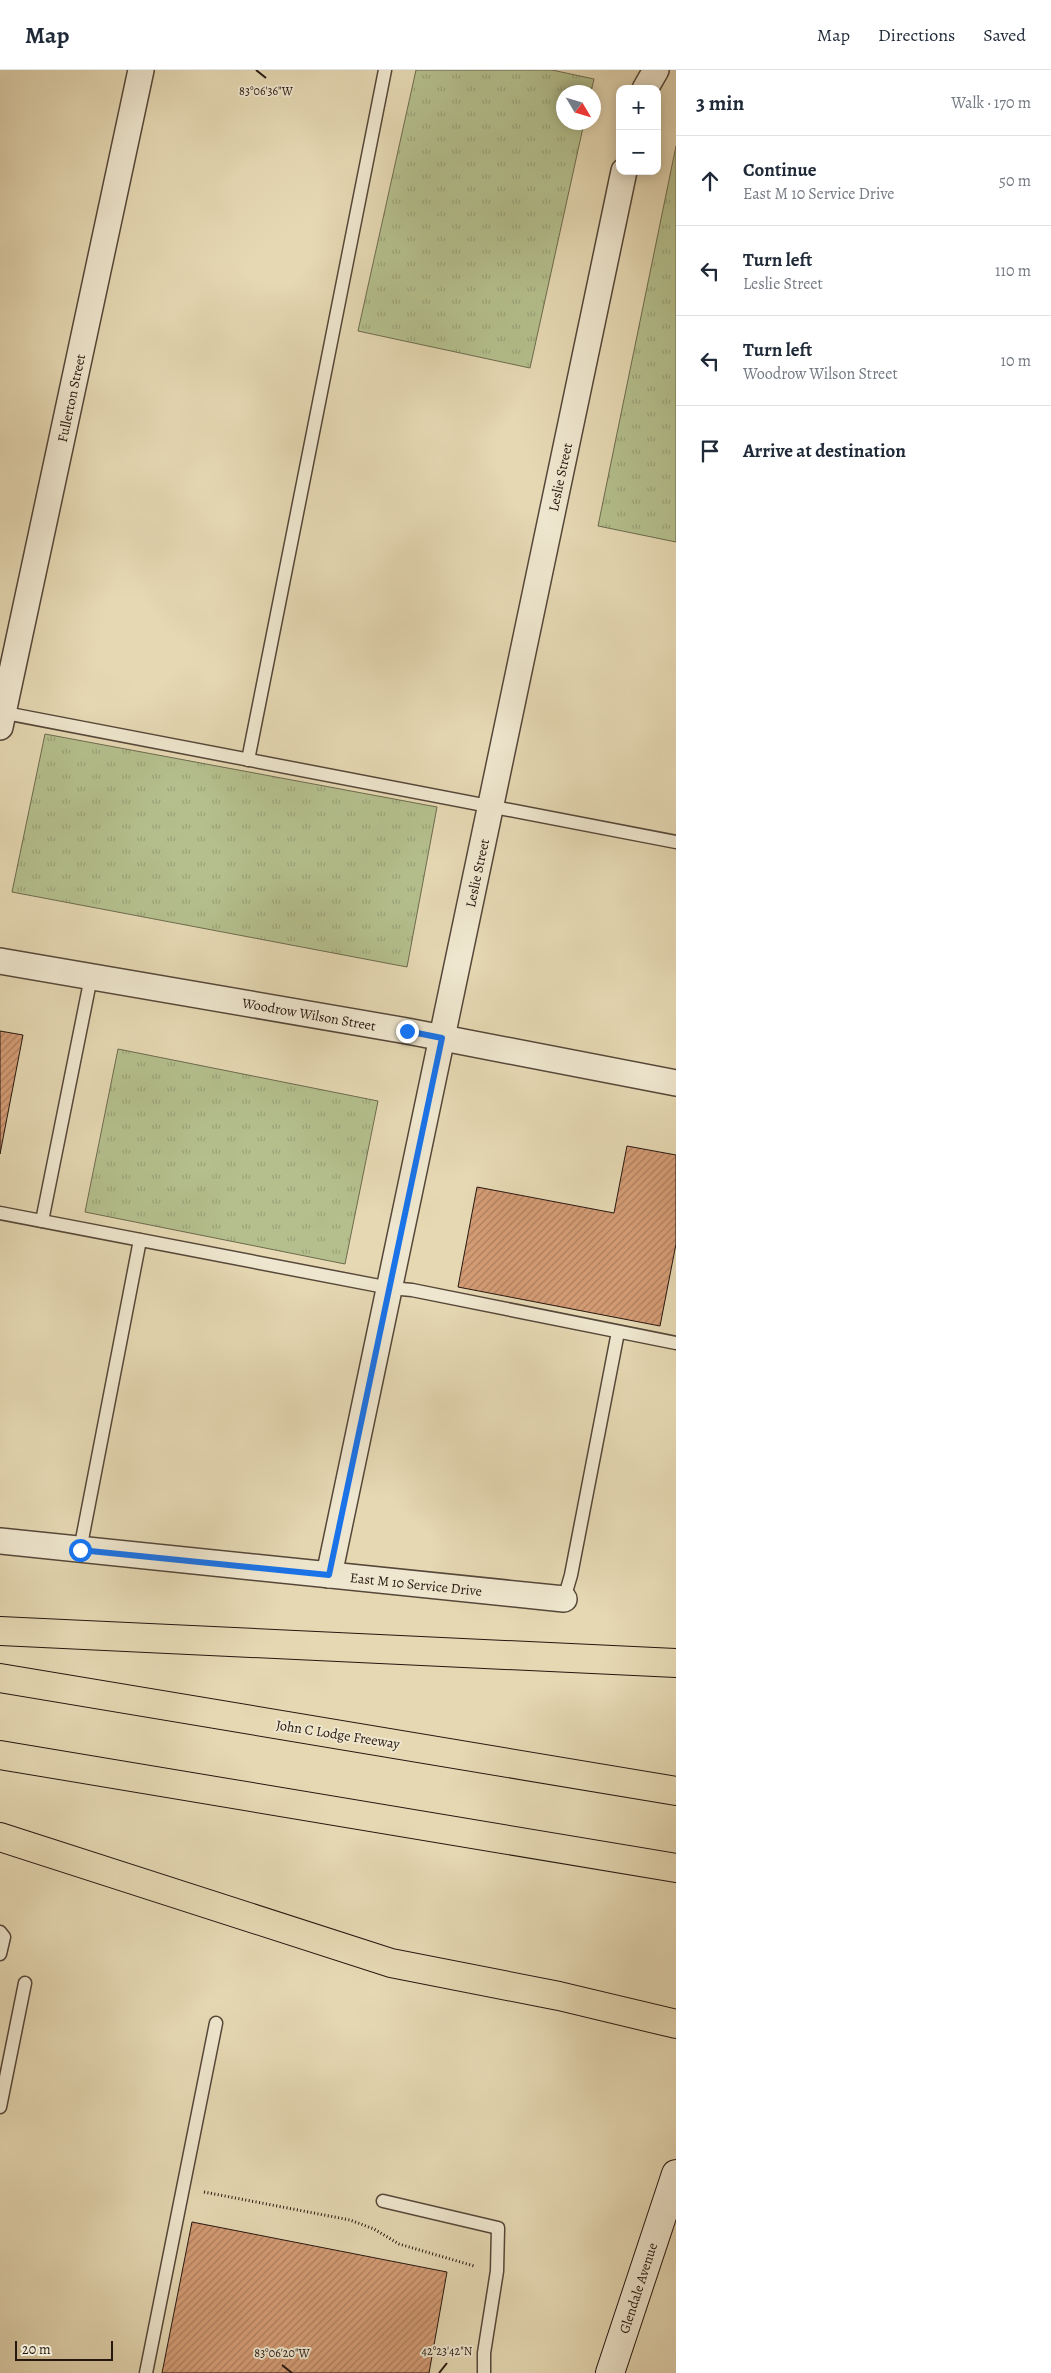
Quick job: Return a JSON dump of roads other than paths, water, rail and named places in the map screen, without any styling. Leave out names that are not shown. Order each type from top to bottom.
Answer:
[{"type":"highway","points":[[0,1631],[676,1663]]},
{"type":"highway","name":"John C Lodge Freeway","points":[[0,1678],[676,1791]]},
{"type":"highway","points":[[0,1755],[676,1868]]},
{"type":"highway","points":[[0,1836],[391,1962],[559,1996],[676,2024]]},
{"type":"street","name":"Fullerton Street","points":[[1,717],[141,70]]},
{"type":"street","points":[[647,85],[656,70]]},
{"type":"street","name":"Leslie Street","points":[[329,1575],[623,175]]},
{"type":"street","name":"Woodrow Wilson Street","points":[[0,961],[442,1038],[676,1083]]},
{"type":"street","name":"East M 10 Service Drive","points":[[0,1541],[564,1599]]},
{"type":"street","name":"Glendale Avenue","points":[[610,2373],[676,2174]]},
{"type":"lane","points":[[248,760],[385,70]]},
{"type":"lane","points":[[1,717],[248,760],[676,842]]},
{"type":"lane","points":[[42,1221],[91,977]]},
{"type":"lane","points":[[0,1213],[390,1288],[412,1290],[676,1343]]},
{"type":"lane","points":[[80,1550],[140,1240]]},
{"type":"lane","points":[[564,1599],[571,1575],[618,1332]]},
{"type":"lane","points":[[0,1932],[4,1938],[0,1954]]},
{"type":"lane","points":[[0,2107],[25,1983]]},
{"type":"lane","points":[[146,2373],[216,2023]]},
{"type":"lane","points":[[383,2201],[498,2228],[497,2270],[484,2353],[484,2373]]}]
